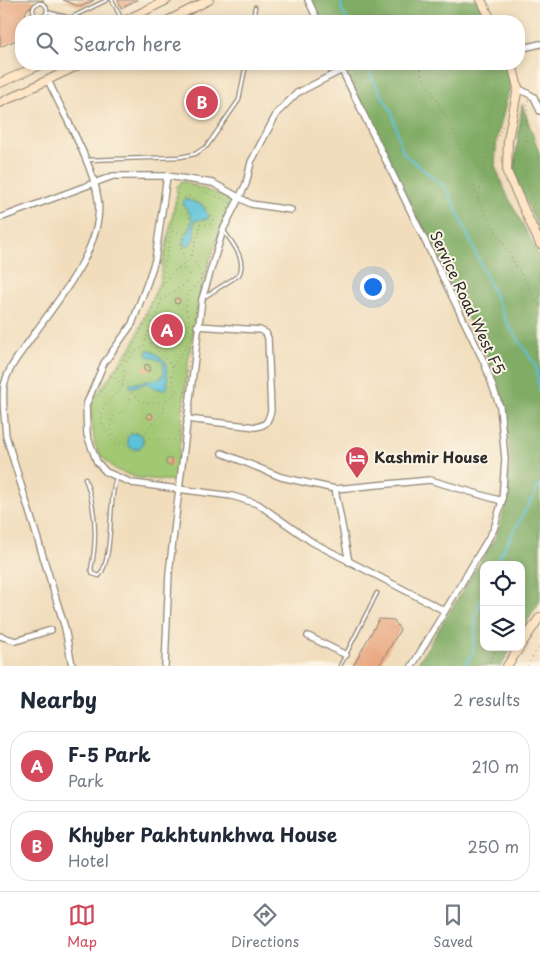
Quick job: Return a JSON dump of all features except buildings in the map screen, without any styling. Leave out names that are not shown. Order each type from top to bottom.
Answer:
[{"type":"street","points":[[136,15],[167,0]]},
{"type":"street","points":[[179,15],[209,0]]},
{"type":"street","points":[[308,0],[315,15]]},
{"type":"street","points":[[481,0],[489,15]]},
{"type":"street","points":[[525,48],[540,44]]},
{"type":"street","points":[[0,83],[28,70]]},
{"type":"street","points":[[44,70],[94,182],[98,200],[97,224],[89,249],[71,280],[13,363],[4,386],[3,436],[65,628],[72,666]]},
{"type":"street","points":[[0,103],[69,70]]},
{"type":"street","points":[[165,666],[169,573],[197,326],[202,299],[223,230],[246,184],[251,162],[277,112],[297,93],[342,70]]},
{"type":"street","name":"Service Road West F5","points":[[342,70],[484,362],[500,407],[505,459],[502,501],[494,529],[412,666]]},
{"type":"street","points":[[514,70],[518,88],[508,139],[507,172],[540,244]]},
{"type":"street","points":[[518,88],[534,97],[540,111]]},
{"type":"street","points":[[0,218],[113,176],[167,176],[213,182],[251,204],[291,210]]},
{"type":"street","points":[[167,176],[155,260],[148,281],[132,324],[104,363],[86,405],[85,423],[97,462],[106,472],[116,478],[132,483],[232,496],[258,504],[312,542],[445,611]]},
{"type":"street","points":[[187,419],[256,427],[263,426],[268,421],[271,411],[268,338],[266,333],[260,330],[197,326]]},
{"type":"street","points":[[222,453],[281,477],[335,489],[430,480],[502,501]]},
{"type":"street","points":[[335,489],[349,562]]},
{"type":"street","points":[[525,640],[540,617]]},
{"type":"street","points":[[0,636],[16,641],[51,630]]},
{"type":"street","points":[[308,636],[346,656]]},
{"type":"street","points":[[507,666],[518,651]]},
{"type":"lane","points":[[79,15],[107,0]]},
{"type":"lane","points":[[112,0],[120,15]]},
{"type":"lane","points":[[37,15],[33,8],[41,4],[45,4],[47,12]]},
{"type":"lane","points":[[253,15],[255,7]]},
{"type":"lane","points":[[47,12],[56,15]]},
{"type":"lane","points":[[43,15],[47,12]]},
{"type":"lane","points":[[84,160],[195,154],[207,146],[239,100],[245,70]]},
{"type":"lane","points":[[202,299],[239,275],[242,270],[240,257],[223,230]]},
{"type":"lane","points":[[85,478],[95,516],[96,534],[92,569],[93,574],[99,576],[103,572],[108,548],[116,478]]},
{"type":"lane","points":[[340,666],[377,593]]},
{"type":"path","points":[[421,70],[421,74],[454,130],[472,178],[478,201],[540,306]]},
{"type":"path","points":[[478,201],[486,163],[491,110],[501,70]]},
{"type":"path","points":[[528,92],[524,164],[530,196],[540,219]]},
{"type":"path","points":[[486,163],[505,118]]},
{"type":"path","points":[[94,401],[133,347],[162,282],[179,186],[184,183],[230,202],[207,262],[197,306],[179,441],[145,437],[140,432],[130,432],[126,437],[125,444]]},
{"type":"path","points":[[162,282],[177,268],[190,260],[197,237],[199,236],[198,227],[200,224],[211,224],[213,218],[206,207],[188,196],[180,204],[191,222],[181,244],[186,262]]},
{"type":"path","points":[[171,231],[186,234]]},
{"type":"path","points":[[162,402],[164,411],[147,430],[146,444],[138,451],[129,450],[125,444],[116,438],[110,428],[111,423],[115,415],[126,410],[131,391],[137,400],[142,402],[162,402],[174,396],[176,390],[170,381],[172,367],[186,348],[188,338],[187,298],[202,278],[196,263],[190,260]]},
{"type":"path","points":[[151,343],[160,336],[156,318],[161,300],[183,286],[190,278],[189,270],[177,268]]},
{"type":"path","points":[[125,444],[115,444],[105,431],[100,417],[107,402],[123,385],[126,362],[134,352],[144,347],[152,318],[149,313]]},
{"type":"path","points":[[145,340],[151,343],[154,350],[165,356],[172,367]]},
{"type":"path","points":[[111,376],[123,385]]},
{"type":"path","points":[[522,606],[540,577]]},
{"type":"path","points":[[527,666],[540,646]]},
{"type":"path","points":[[487,666],[496,651]]},
{"type":"green space","points":[[310,0],[479,0],[485,15],[318,15]]},
{"type":"green space","points":[[345,70],[511,70],[513,75],[497,139],[495,166],[506,193],[540,257],[540,601],[525,625],[525,561],[481,561],[495,538],[505,509],[510,464],[507,414],[489,362]]},
{"type":"green space","points":[[522,104],[540,155],[540,234],[514,172]]},
{"type":"green space","points":[[182,181],[234,200],[211,256],[191,339],[176,481],[138,478],[116,470],[101,456],[95,445],[91,419],[92,401],[133,344],[159,283],[177,192],[176,187]]},
{"type":"green space","points":[[480,562],[480,651],[510,651],[501,666],[416,666]]},
{"type":"water","points":[[185,199],[202,205],[209,216],[208,219],[195,220],[194,237],[188,246],[185,245],[184,238],[192,221],[183,203]]},
{"type":"water","points":[[147,350],[151,350],[166,362],[168,386],[164,390],[154,388],[147,383],[130,388],[130,384],[160,379],[164,372],[163,362],[147,355]]},
{"type":"water","points":[[132,433],[138,433],[143,438],[141,447],[132,449],[127,444],[127,438]]},
{"type":"waterway","points":[[342,0],[341,8],[344,15]]},
{"type":"waterway","points":[[367,70],[392,113],[403,153],[447,189],[507,323],[536,366],[540,394]]},
{"type":"waterway","points":[[497,561],[540,484]]},
{"type":"waterway","points":[[464,666],[473,653],[476,615],[480,604]]},
{"type":"place","name":"Khyber Pakhtunkhwa House","points":[[202,102]]},
{"type":"place","name":"F-5 Park","points":[[167,330]]},
{"type":"place","name":"Kashmir House","points":[[357,479]]}]
